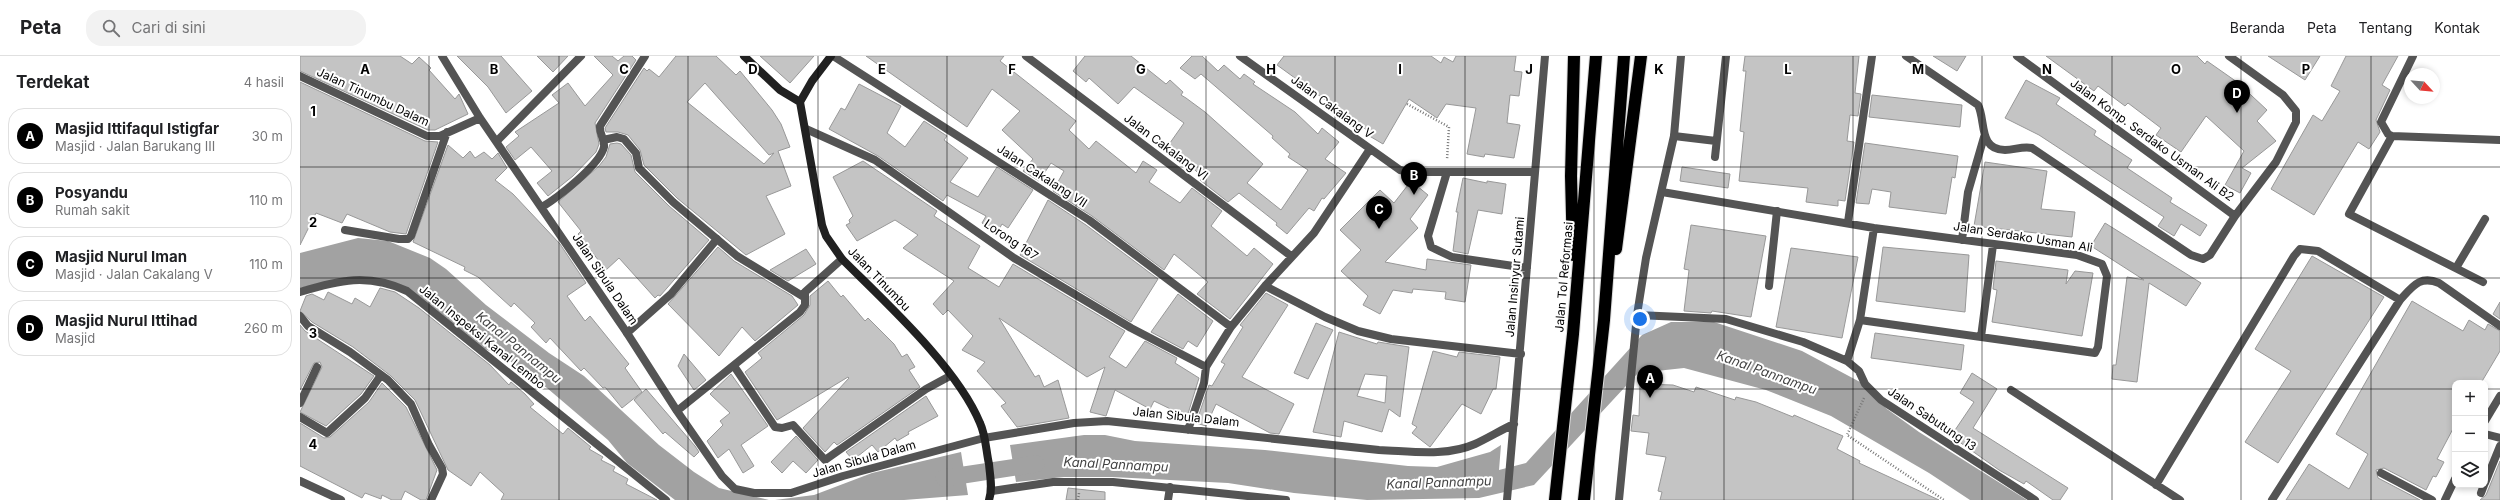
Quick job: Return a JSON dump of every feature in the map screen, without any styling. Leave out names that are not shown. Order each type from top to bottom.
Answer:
[{"type":"highway","points":[[1574,56],[1571,176],[1575,310]]},
{"type":"highway","name":"Jalan Tol Reformasi","points":[[1555,500],[1561,460],[1573,334],[1596,56]]},
{"type":"highway","points":[[1604,320],[1624,56]]},
{"type":"highway","points":[[1584,500],[1591,457],[1602,335],[1619,230],[1642,56]]},
{"type":"main road","points":[[744,56],[780,90],[800,102],[812,81],[832,56]]},
{"type":"main road","name":"Jalan Tinumbu","points":[[800,102],[822,225],[826,236],[842,259],[920,339],[950,376],[975,413],[984,438],[992,491]]},
{"type":"main road","points":[[989,500],[992,491]]},
{"type":"street","points":[[497,141],[581,56]]},
{"type":"street","points":[[542,207],[559,196],[594,162],[603,150],[603,140],[600,131],[602,121],[645,56]]},
{"type":"street","name":"Jalan Cakalang VII","points":[[832,56],[1089,220],[1232,326]]},
{"type":"street","name":"Jalan Cakalang VI","points":[[1026,56],[1291,256]]},
{"type":"street","name":"Jalan Cakalang V","points":[[1240,56],[1400,170],[1447,172],[1535,172]]},
{"type":"street","name":"Jalan Insinyur Sutami","points":[[1508,500],[1545,56]]},
{"type":"street","points":[[1619,500],[1636,315],[1646,258],[1674,136],[1681,56]]},
{"type":"street","points":[[1715,157],[1726,56]]},
{"type":"street","points":[[1848,222],[1872,56]]},
{"type":"street","points":[[1906,56],[1978,105],[1981,111],[1984,137],[1968,192],[1962,240]]},
{"type":"street","name":"Jalan Komp. Serdako Usman Ali B2","points":[[2016,56],[2235,216]]},
{"type":"street","points":[[1984,137],[1991,146],[2004,150],[2022,146],[2032,148],[2048,157],[2197,258],[2207,258],[2235,216],[2276,162],[2296,122],[2296,111],[2283,95],[2229,56]]},
{"type":"street","points":[[2413,56],[2381,122],[2388,134],[2392,136],[2500,140]]},
{"type":"street","name":"Jalan Sibula Dalam","points":[[446,57],[480,118],[627,332],[677,410],[728,484],[735,489],[754,493],[791,493],[843,476],[984,438],[1074,423],[1107,421],[1379,450],[1423,452],[1459,449],[1474,444],[1514,424]]},
{"type":"street","name":"Jalan Tinumbu Dalam","points":[[300,76],[421,134],[437,137],[480,118]]},
{"type":"street","name":"Lorong 167","points":[[806,129],[876,160],[1014,258],[1131,328],[1206,367]]},
{"type":"street","points":[[345,230],[404,239],[411,236],[447,132]]},
{"type":"street","points":[[1674,136],[1716,141]]},
{"type":"street","points":[[2392,136],[2349,214],[2483,282]]},
{"type":"street","points":[[603,140],[617,137],[624,139],[636,153],[639,168],[673,202],[754,268],[804,297]]},
{"type":"street","points":[[1188,430],[1204,383],[1206,367],[1232,326],[1291,256],[1314,233],[1370,149]]},
{"type":"street","points":[[1447,172],[1428,236],[1431,247],[1452,257],[1527,268]]},
{"type":"street","name":"Jalan Serdako Usman Ali","points":[[1662,192],[1848,222],[1874,228],[1992,245],[2077,255],[2102,264],[2107,276],[2098,347],[2095,353],[1860,320]]},
{"type":"street","points":[[1769,286],[1777,211]]},
{"type":"street","points":[[2456,268],[2485,219]]},
{"type":"street","points":[[1847,361],[1860,320],[1874,228]]},
{"type":"street","points":[[627,332],[671,294],[717,239]]},
{"type":"street","points":[[1981,337],[1992,245]]},
{"type":"street","points":[[2156,485],[2294,256],[2300,249],[2318,251],[2400,300]]},
{"type":"street","points":[[677,410],[688,403],[800,312],[805,305],[804,297],[809,287],[842,259]]},
{"type":"street","name":"Jalan Inspeksi Kanal Lembo","points":[[300,292],[343,280],[365,279],[378,280],[406,291],[666,500]]},
{"type":"street","points":[[2272,500],[2400,300],[2418,281],[2431,279],[2500,326]]},
{"type":"street","points":[[1265,286],[1324,317],[1358,331],[1391,339],[1521,354]]},
{"type":"street","name":"Jalan Sabutung 13","points":[[1636,315],[1726,318],[1803,342],[1847,361],[1859,371],[1865,384],[1881,400],[2035,500]]},
{"type":"street","points":[[300,316],[308,326],[350,352],[381,375],[411,404],[429,445],[442,468],[443,474],[431,500]]},
{"type":"street","points":[[300,403],[316,366],[325,371]]},
{"type":"street","points":[[734,366],[775,427],[782,428],[793,425],[825,460],[926,389],[950,376]]},
{"type":"street","points":[[300,418],[327,433],[365,398],[381,375]]},
{"type":"street","points":[[2011,390],[2180,500]]},
{"type":"street","points":[[2488,416],[2500,396]]},
{"type":"street","points":[[2488,435],[2500,438]]},
{"type":"street","points":[[2488,477],[2500,446]]},
{"type":"street","points":[[2381,473],[2432,500]]},
{"type":"street","points":[[300,481],[341,500]]},
{"type":"street","points":[[992,491],[1072,481],[1170,487],[1286,500]]},
{"type":"street","points":[[2444,500],[2452,485]]},
{"type":"street","points":[[1168,500],[1170,487]]},
{"type":"path","points":[[1407,104],[1449,126],[1447,172]]},
{"type":"path","points":[[1865,395],[1847,435],[1944,500]]},
{"type":"water","points":[[358,238],[388,241],[430,258],[446,269],[486,305],[549,353],[584,376],[659,445],[694,472],[719,488],[769,500],[675,500],[627,463],[608,440],[547,388],[503,356],[479,347],[407,289],[349,277],[300,288],[300,253]]},
{"type":"water","points":[[1671,322],[1714,322],[1802,351],[1860,382],[1887,409],[1919,432],[2027,500],[1970,500],[1929,473],[1831,416],[1766,390],[1684,368],[1638,373],[1534,485],[1479,498],[1367,500],[1294,493],[1228,483],[1112,477],[1064,477],[1016,482],[1010,445],[1084,435],[1105,435],[1135,441],[1265,450],[1408,466],[1437,467],[1490,452],[1501,445],[1499,470],[1526,463],[1642,335]]},
{"type":"water","points":[[961,452],[968,495],[904,500],[775,500],[814,495],[872,473]]},
{"type":"building","points":[[300,56],[400,56],[412,64],[419,57],[431,68],[429,70],[455,99],[459,94],[468,114],[435,130],[428,130],[300,71]]},
{"type":"building","points":[[457,56],[501,56],[532,91],[506,113],[488,87]]},
{"type":"building","points":[[537,56],[568,56],[553,72]]},
{"type":"building","points":[[594,56],[612,56],[618,61],[624,56],[632,56],[636,60],[595,123],[599,144],[596,152],[573,176],[548,196],[537,183],[552,171],[531,147],[515,160],[506,147],[519,136],[515,132],[559,103],[552,95],[568,83],[585,106],[613,75]]},
{"type":"building","points":[[676,56],[716,56],[736,75],[740,71],[772,110],[781,124],[790,147],[778,151],[791,186],[766,196],[785,234],[746,255],[677,198],[644,165],[640,150],[628,135],[618,132],[606,132],[605,128],[644,68],[647,71],[649,69],[659,77]],"holes":[[[705,83],[769,155],[774,153],[764,164],[687,102]]]},
{"type":"building","points":[[760,56],[814,56],[790,83]]},
{"type":"building","points":[[866,56],[1004,56],[1000,61],[1076,121],[1069,130],[1089,149],[1096,141],[1136,173],[1143,161],[1157,170],[1149,182],[1180,203],[1192,188],[1222,211],[1211,226],[1247,256],[1254,248],[1273,264],[1230,319],[1197,294],[1208,282],[1174,254],[1164,270],[1092,216],[1053,191],[1064,171],[1051,163],[1039,181],[1023,171],[1033,159],[1002,130],[1020,111],[992,89],[967,127]]},
{"type":"building","points":[[1085,56],[1131,56],[1166,84],[1170,80],[1183,92],[1181,95],[1205,112],[1263,164],[1247,183],[1281,210],[1308,170],[1288,157],[1290,154],[1272,138],[1273,136],[1201,74],[1195,79],[1180,68],[1192,56],[1202,56],[1218,71],[1224,65],[1240,79],[1244,74],[1255,82],[1253,84],[1295,112],[1318,134],[1322,128],[1339,142],[1325,159],[1346,173],[1324,199],[1322,198],[1314,211],[1309,208],[1287,234],[1276,225],[1277,223],[1239,193],[1228,202],[1200,180],[1203,177],[1181,158],[1180,160],[1165,150],[1184,123],[1134,87],[1118,104],[1089,78],[1086,82],[1073,71]]},
{"type":"building","points":[[1284,56],[1431,56],[1441,63],[1444,57],[1453,62],[1456,56],[1516,56],[1514,71],[1522,72],[1519,96],[1510,95],[1507,123],[1520,125],[1514,158],[1485,154],[1484,157],[1467,154],[1476,108],[1446,104],[1437,118],[1409,99],[1383,144],[1366,134],[1368,131],[1277,65]]},
{"type":"building","points":[[1745,56],[1859,56],[1855,93],[1861,94],[1858,116],[1850,115],[1847,141],[1854,142],[1845,201],[1838,200],[1838,206],[1806,202],[1808,188],[1739,181],[1744,132],[1740,131],[1746,71],[1743,71]]},
{"type":"building","points":[[1933,56],[1966,56],[1957,71]]},
{"type":"building","points":[[2046,56],[2197,56],[2205,64],[2207,61],[2237,82],[2267,110],[2257,121],[2276,141],[2242,168],[2251,173],[2240,193],[2225,185],[2244,151],[2206,116],[2181,152],[2156,135],[2161,128],[2128,103],[2125,106],[2098,86],[2094,91]]},
{"type":"building","points":[[2268,56],[2320,56],[2305,80]]},
{"type":"building","points":[[2346,56],[2398,56],[2382,85],[2390,90],[2376,120],[2380,132],[2369,149],[2358,142],[2314,215],[2271,189],[2313,115],[2322,121],[2340,91],[2331,86]]},
{"type":"building","points":[[2026,80],[2060,98],[2056,104],[2096,131],[2094,135],[2132,160],[2127,168],[2172,198],[2170,202],[2207,225],[2200,236],[2181,224],[2174,236],[2158,226],[2164,217],[2039,135],[2005,118]]},
{"type":"building","points":[[300,82],[425,141],[438,142],[406,234],[390,232],[347,214],[342,223],[316,213],[300,245]]},
{"type":"building","points":[[859,84],[901,106],[887,133],[905,147],[924,121],[947,136],[944,140],[968,158],[950,182],[978,197],[997,167],[1033,190],[1008,228],[1002,224],[997,233],[982,223],[986,216],[947,195],[943,201],[878,156],[829,129],[841,108],[845,110]]},
{"type":"building","points":[[1872,95],[1962,105],[1960,127],[1869,117]]},
{"type":"building","points":[[1865,143],[1958,156],[1955,178],[1952,177],[1946,214],[1889,207],[1891,192],[1872,189],[1869,204],[1856,203]]},
{"type":"building","points":[[610,144],[621,144],[631,155],[635,172],[669,206],[709,240],[660,296],[658,295],[655,298],[619,258],[606,270],[578,234],[581,231],[558,202],[599,166],[606,157]]},
{"type":"building","points":[[448,145],[463,158],[470,151],[475,158],[484,152],[492,159],[498,153],[507,168],[495,180],[513,194],[560,244],[586,283],[567,296],[585,321],[590,316],[629,364],[625,368],[642,392],[622,408],[605,387],[603,388],[584,368],[581,371],[550,338],[546,343],[531,327],[535,323],[514,303],[511,307],[478,277],[464,270],[465,267],[413,242]]},
{"type":"building","points":[[863,161],[937,211],[934,216],[980,246],[968,268],[999,287],[1013,264],[1125,331],[1109,357],[1126,368],[1145,341],[1177,358],[1175,363],[1199,378],[1187,417],[1154,401],[1150,409],[1115,390],[1106,416],[1090,412],[1105,367],[1087,377],[999,318],[1035,377],[1039,375],[1044,387],[1058,380],[1069,418],[1017,427],[1001,406],[1006,403],[977,371],[985,362],[962,350],[973,336],[948,310],[943,315],[933,304],[954,281],[903,248],[918,235],[895,220],[857,241],[846,225],[850,223],[849,220],[853,216],[833,177]]},
{"type":"building","points":[[1985,162],[2047,171],[2041,209],[2075,212],[2072,237],[1974,226]]},
{"type":"building","points":[[1682,167],[1730,174],[1728,188],[1680,181]]},
{"type":"building","points":[[1463,178],[1487,183],[1487,181],[1506,184],[1502,214],[1478,210],[1468,254],[1453,251],[1458,212],[1456,212]]},
{"type":"building","points":[[1411,181],[1428,195],[1410,219],[1418,228],[1385,262],[1426,270],[1427,259],[1471,265],[1465,302],[1445,299],[1446,292],[1413,289],[1412,293],[1393,290],[1380,314],[1363,305],[1368,296],[1341,271],[1361,250],[1340,230],[1380,190],[1394,203]]},
{"type":"building","points":[[1048,200],[1086,225],[1158,279],[1131,322],[1020,255]]},
{"type":"building","points":[[2105,223],[2201,283],[2186,306],[2149,283],[2137,382],[2112,379],[2113,365],[2116,365],[2127,277],[2144,280],[2091,246]]},
{"type":"building","points":[[1691,225],[1766,236],[1751,317],[1712,311],[1711,313],[1684,311],[1689,270],[1684,269]]},
{"type":"building","points":[[718,247],[734,261],[792,296],[798,305],[755,341],[742,327],[719,356],[668,304]]},
{"type":"building","points":[[1883,247],[1969,255],[1965,312],[1876,301]]},
{"type":"building","points":[[1791,248],[1858,257],[1842,338],[1776,327]]},
{"type":"building","points":[[806,249],[816,264],[788,281],[770,270]]},
{"type":"building","points":[[2312,256],[2384,297],[2278,463],[2245,442],[2291,371],[2255,349]]},
{"type":"building","points":[[1996,261],[2068,270],[2066,284],[2075,271],[2093,273],[2082,336],[1992,322],[1997,290],[1993,289]]},
{"type":"building","points":[[828,281],[841,297],[843,295],[865,321],[868,318],[894,344],[902,357],[907,354],[915,367],[909,370],[920,387],[837,445],[834,442],[825,452],[803,428],[849,378],[848,377],[777,420],[745,372],[762,358],[758,353],[804,315],[810,305],[810,296]]},
{"type":"building","points":[[380,288],[395,292],[419,308],[490,365],[509,385],[511,382],[525,394],[534,404],[530,407],[563,434],[568,428],[591,447],[589,449],[603,457],[601,460],[615,467],[613,471],[628,479],[626,484],[657,500],[501,500],[504,494],[480,472],[471,486],[448,470],[415,400],[391,376],[353,347],[312,322],[300,311],[306,296],[312,294],[324,300],[328,292],[352,304],[355,298],[370,307]]},
{"type":"building","points":[[1266,293],[1288,305],[1242,377],[1294,404],[1279,434],[1270,433],[1216,404],[1206,426],[1196,423],[1209,385],[1212,386],[1225,364],[1221,362],[1243,327],[1240,325]]},
{"type":"building","points":[[1178,294],[1213,321],[1197,347],[1188,341],[1183,349],[1151,332]]},
{"type":"building","points":[[2412,301],[2463,331],[2469,320],[2485,330],[2488,324],[2500,331],[2500,351],[2483,380],[2452,380],[2452,431],[2437,459],[2444,462],[2436,477],[2433,476],[2426,490],[2384,468],[2376,470],[2378,478],[2420,500],[2286,500],[2309,464],[2349,489],[2368,454],[2336,434]]},
{"type":"building","points":[[2500,302],[2500,319],[2493,314]]},
{"type":"building","points":[[1316,323],[1333,330],[1308,379],[1294,373]]},
{"type":"building","points":[[300,325],[305,331],[374,376],[361,394],[326,426],[300,412],[322,367],[320,362],[314,363],[300,390]]},
{"type":"building","points":[[1339,332],[1377,344],[1378,342],[1409,347],[1400,417],[1389,409],[1382,432],[1344,421],[1341,437],[1313,432]],"holes":[[[1365,374],[1387,376],[1385,403],[1357,396]]]},
{"type":"building","points":[[1875,333],[1964,345],[1961,370],[1871,358]]},
{"type":"building","points":[[1433,351],[1457,357],[1459,352],[1500,357],[1496,389],[1493,389],[1481,414],[1462,404],[1430,447],[1412,433],[1417,427],[1412,424]]},
{"type":"building","points":[[684,354],[706,380],[694,390],[678,366]]},
{"type":"building","points":[[1972,373],[1997,389],[1973,428],[2068,488],[2060,500],[2053,500],[2026,481],[2024,484],[1999,470],[1951,436],[1974,402],[1960,393]]},
{"type":"building","points":[[731,374],[768,426],[741,445],[754,466],[743,473],[729,449],[718,458],[707,441],[723,425],[720,421],[730,413],[710,394]]},
{"type":"building","points":[[382,383],[406,407],[437,470],[426,500],[421,500],[405,491],[401,500],[392,500],[382,495],[381,499],[365,493],[362,498],[300,466],[300,423],[324,438],[330,437],[369,402]]},
{"type":"building","points":[[1640,384],[1673,385],[1694,392],[1696,387],[1735,400],[1736,397],[1756,402],[1793,417],[1794,415],[1843,436],[1837,449],[1860,461],[1859,463],[1939,500],[1660,500],[1662,492],[1658,491],[1666,457],[1646,454],[1649,433],[1631,431],[1633,415],[1639,416]]},
{"type":"building","points":[[646,389],[695,446],[699,452],[694,457],[665,432],[663,434],[634,400]]},
{"type":"building","points":[[926,396],[938,416],[908,432],[909,434],[897,441],[895,438],[878,452],[872,445],[853,460],[846,452]]},
{"type":"building","points":[[796,436],[818,460],[806,473],[793,461],[782,473],[771,462]]},
{"type":"building","points":[[2500,461],[2500,500],[2480,500],[2486,495]]},
{"type":"building","points":[[1068,488],[1105,492],[1105,500],[1066,500]]},
{"type":"waterway","name":"Kanal Pannampu","points":[[944,478],[1036,464]]},
{"type":"place","name":"Masjid Nurul Ittihad","points":[[2237,113]]},
{"type":"place","name":"Posyandu","points":[[1414,195]]},
{"type":"place","name":"Masjid Nurul Iman","points":[[1379,229]]},
{"type":"place","name":"Masjid Ittifaqul Istigfar","points":[[1650,398]]}]
